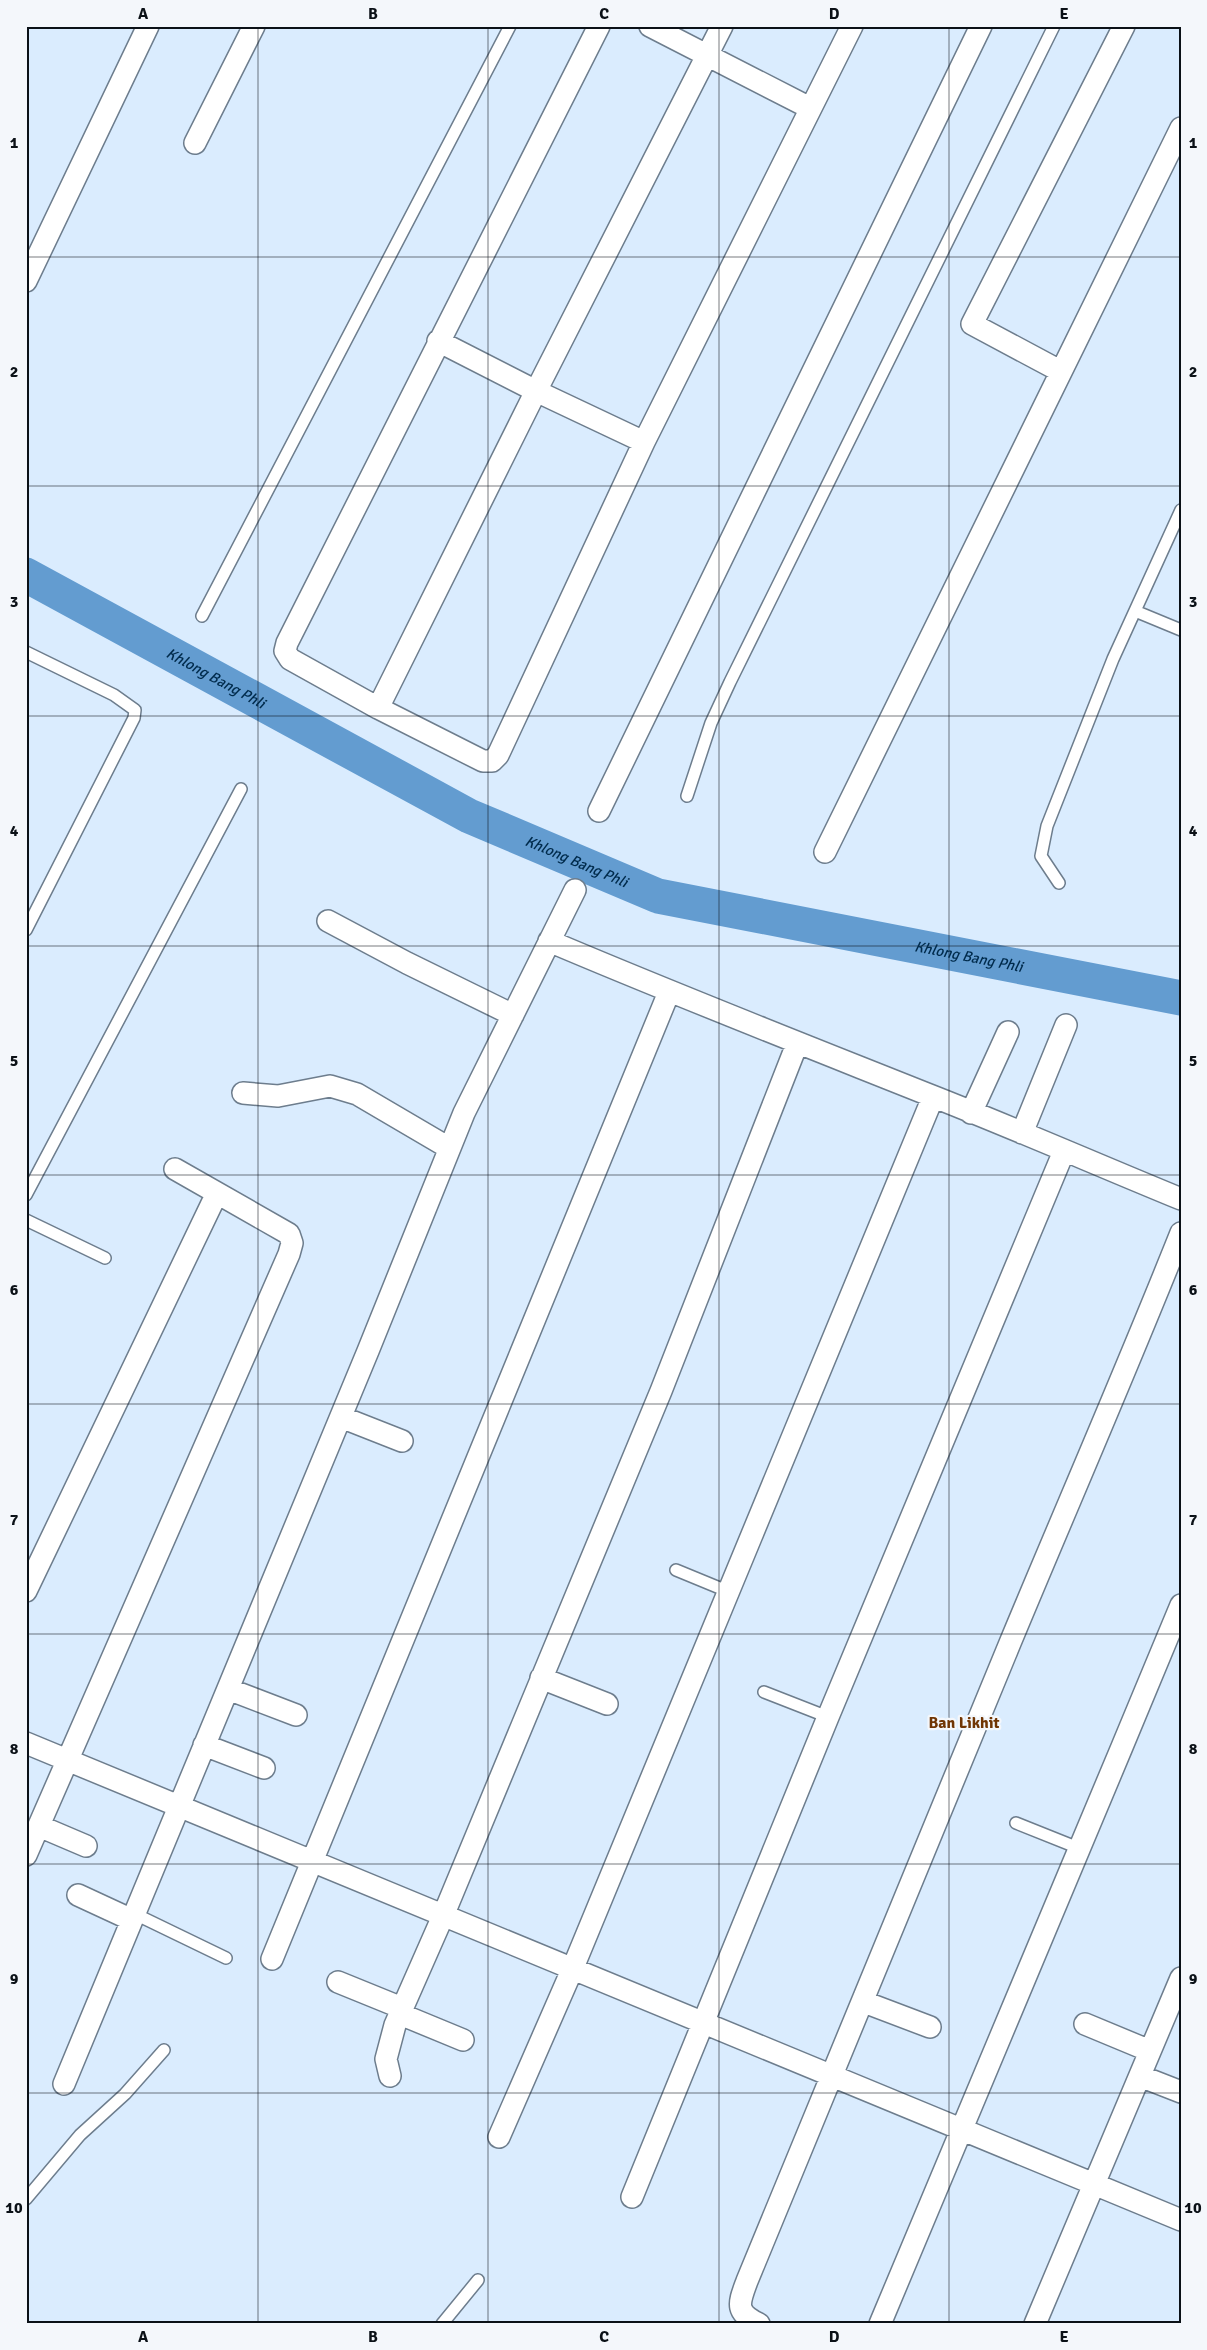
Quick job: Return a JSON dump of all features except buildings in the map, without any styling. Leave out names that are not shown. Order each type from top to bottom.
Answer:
[{"type":"street","points":[[26,281],[148,26]]},
{"type":"street","points":[[195,143],[254,26]]},
{"type":"street","points":[[599,26],[438,341],[292,634],[285,652],[290,659],[378,708],[483,760],[492,761],[498,755],[644,442],[852,26]]},
{"type":"street","points":[[650,26],[810,108]]},
{"type":"street","points":[[378,708],[536,391],[722,26]]},
{"type":"street","points":[[599,811],[981,26]]},
{"type":"street","points":[[1060,372],[972,324],[1124,26]]},
{"type":"street","points":[[825,852],[1181,128]]},
{"type":"street","points":[[438,341],[536,391],[644,442]]},
{"type":"street","points":[[64,2084],[341,1417],[449,1148],[575,890]]},
{"type":"street","points":[[328,921],[407,963],[513,1015]]},
{"type":"street","points":[[549,941],[669,992],[699,1002],[797,1044],[972,1112],[1181,1199]]},
{"type":"street","points":[[272,1959],[669,992]]},
{"type":"street","points":[[1022,1134],[1066,1025]]},
{"type":"street","points":[[972,1112],[1008,1032]]},
{"type":"street","points":[[390,2076],[386,2058],[401,2011],[443,1916],[661,1390],[797,1044]]},
{"type":"street","points":[[243,1093],[278,1096],[330,1086],[341,1088],[357,1094],[449,1148]]},
{"type":"street","points":[[499,2137],[572,1970],[727,1591],[934,1097]]},
{"type":"street","points":[[632,2197],[828,1717],[1064,1151]]},
{"type":"street","points":[[26,1855],[292,1244],[289,1234],[175,1169]]},
{"type":"street","points":[[26,1590],[217,1193]]},
{"type":"street","points":[[759,2324],[744,2316],[740,2300],[1008,1649],[1119,1388],[1181,1232]]},
{"type":"street","points":[[341,1417],[402,1441]]},
{"type":"street","points":[[880,2324],[960,2129],[1081,1849],[1181,1605]]},
{"type":"street","points":[[541,1678],[607,1704]]},
{"type":"street","points":[[228,1689],[296,1715]]},
{"type":"street","points":[[26,1743],[1181,2220]]},
{"type":"street","points":[[204,1745],[264,1768]]},
{"type":"street","points":[[39,1826],[86,1846]]},
{"type":"street","points":[[78,1895],[133,1917]]},
{"type":"street","points":[[1035,2324],[1181,1978]]},
{"type":"street","points":[[338,1982],[462,2040]]},
{"type":"street","points":[[864,2002],[930,2027]]},
{"type":"street","points":[[1084,2024],[1150,2051]]},
{"type":"street","points":[[1140,2076],[1181,2092]]},
{"type":"lane","points":[[202,616],[510,26]]},
{"type":"lane","points":[[686,796],[711,723],[730,682],[1054,26]]},
{"type":"lane","points":[[1059,883],[1041,856],[1047,826],[1112,659],[1181,510]]},
{"type":"lane","points":[[1135,611],[1181,630]]},
{"type":"lane","points":[[26,930],[134,718],[135,710],[114,694],[27,654]]},
{"type":"lane","points":[[26,1195],[240,789]]},
{"type":"lane","points":[[26,1220],[105,1258]]},
{"type":"lane","points":[[676,1570],[727,1591]]},
{"type":"lane","points":[[764,1692],[828,1717]]},
{"type":"lane","points":[[1016,1824],[1081,1849]]},
{"type":"lane","points":[[133,1917],[226,1958]]},
{"type":"lane","points":[[26,2198],[80,2135],[125,2094],[164,2050]]},
{"type":"lane","points":[[442,2324],[478,2280]]},
{"type":"waterway","name":"Khlong Bang Phli","points":[[26,575],[469,816],[658,896],[1181,998]]},
{"type":"district","name":"Ban Likhit","points":[[964,1722]]}]
